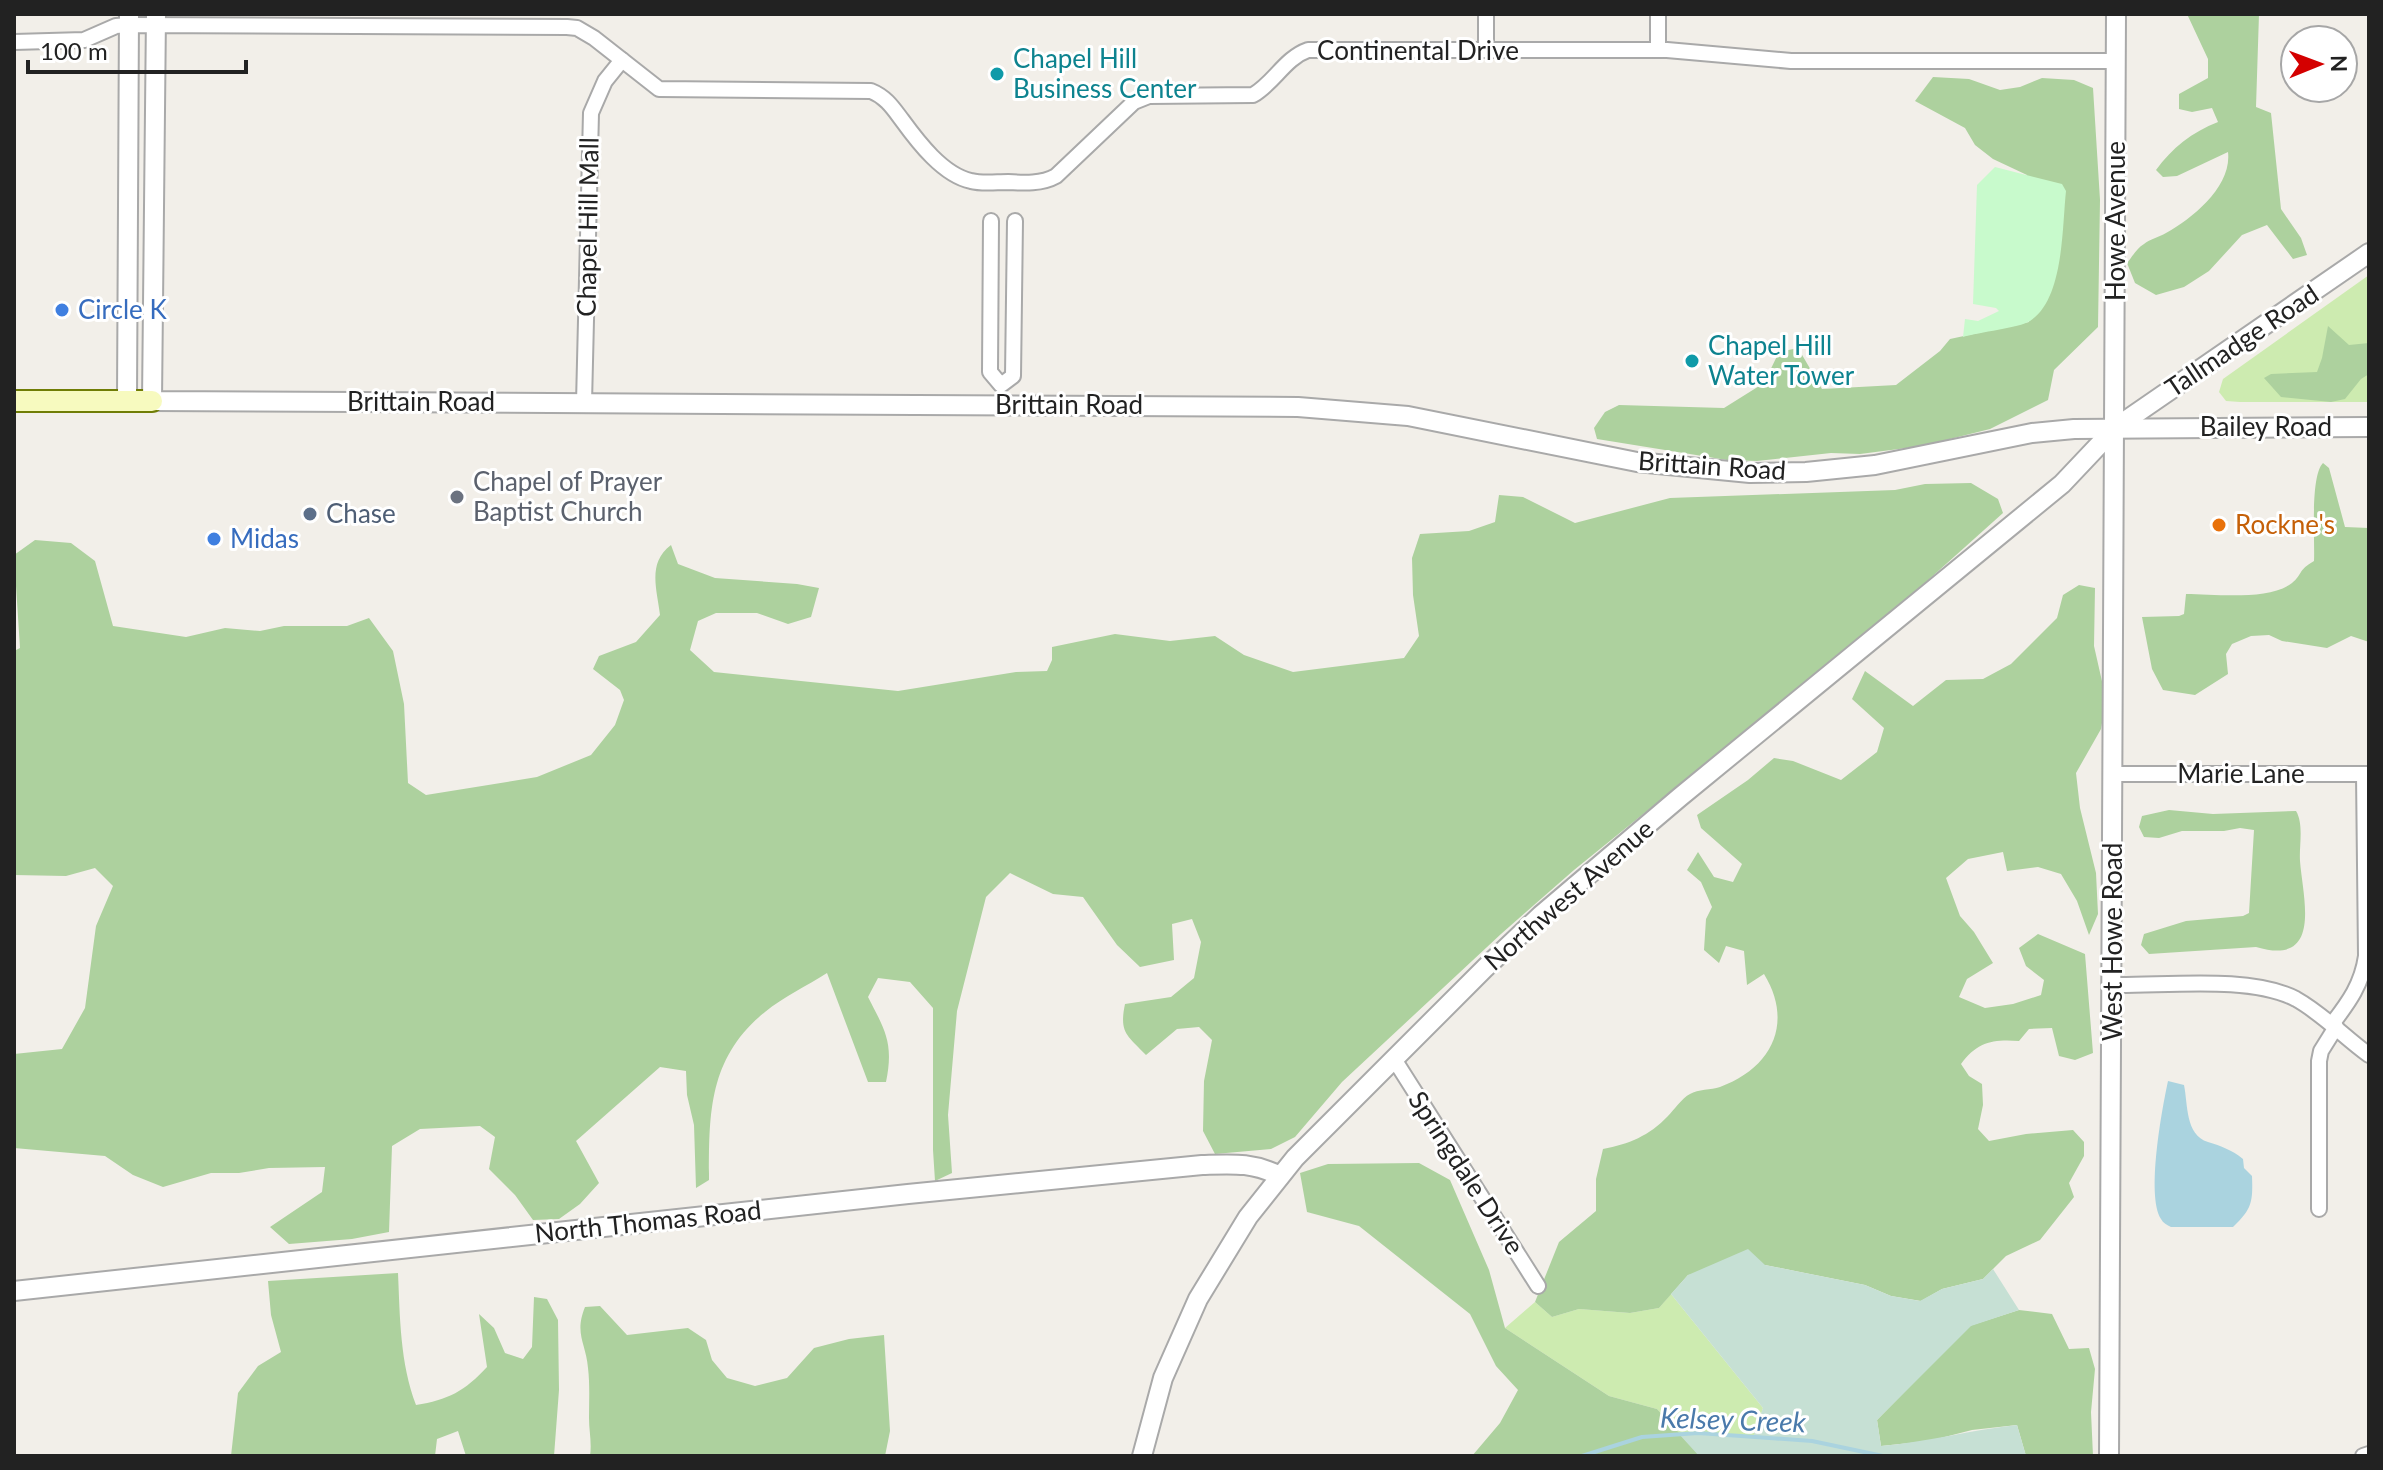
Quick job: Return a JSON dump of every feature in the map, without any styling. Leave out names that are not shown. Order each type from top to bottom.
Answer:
[{"type":"main road","name":"Brittain Road","points":[[14,401],[152,401]]},
{"type":"street","points":[[1486,14],[1486,50]]},
{"type":"street","points":[[1658,14],[1658,50]]},
{"type":"street","name":"Howe Avenue","points":[[2115,428],[2116,14]]},
{"type":"street","points":[[127,400],[129,19]]},
{"type":"street","name":"Continental Drive","points":[[14,42],[84,40],[129,19],[305,20],[577,28],[654,86],[664,90],[871,91],[883,96],[918,140],[953,172],[970,181],[1028,183],[1050,180],[1056,176],[1125,108],[1149,96],[1253,95],[1296,55],[1308,50],[1658,50],[1791,61],[2116,61]]},
{"type":"street","points":[[152,401],[156,19]]},
{"type":"street","name":"Chapel Hill Mall","points":[[584,403],[591,113],[605,81],[622,60]]},
{"type":"street","points":[[991,221],[990,372],[1001,385],[1001,404]]},
{"type":"street","points":[[1001,385],[1013,376],[1015,221]]},
{"type":"street","name":"Tallmadge Road","points":[[2115,428],[2369,253]]},
{"type":"street","name":"Brittain Road","points":[[152,401],[1298,407],[1408,416],[1637,462],[1750,473],[1806,472],[1875,465],[2032,433],[2115,428]]},
{"type":"street","name":"Bailey Road","points":[[2115,428],[2369,427]]},
{"type":"street","name":"West Howe Road","points":[[2109,1456],[2115,428]]},
{"type":"street","name":"Northwest Avenue","points":[[1142,1456],[1163,1378],[1190,1315],[1225,1253],[1280,1176],[1541,915],[2062,484],[2115,428]]},
{"type":"street","name":"Marie Lane","points":[[2113,774],[2366,774]]},
{"type":"street","points":[[2319,1209],[2319,1061],[2334,1026],[2357,989],[2366,956],[2366,774]]},
{"type":"street","points":[[2113,985],[2245,985],[2270,989],[2294,998],[2369,1055]]},
{"type":"street","name":"Springdale Drive","points":[[1394,1059],[1538,1286]]},
{"type":"street","name":"North Thomas Road","points":[[14,1291],[1202,1165],[1238,1163],[1259,1166],[1280,1176]]},
{"type":"street","points":[[2363,1456],[2369,1454]]},
{"type":"green space","points":[[2187,14],[2259,14],[2256,107],[2271,113],[2281,209],[2301,238],[2307,255],[2293,259],[2267,225],[2242,235],[2209,271],[2184,287],[2156,295],[2135,283],[2127,263],[2141,246],[2177,227],[2199,210],[2217,189],[2228,165],[2228,152],[2177,176],[2163,177],[2156,170],[2183,142],[2218,122],[2212,108],[2192,112],[2179,109],[2179,94],[2208,78],[2208,59]]},
{"type":"green space","points":[[1933,77],[1969,79],[2000,90],[2020,87],[2042,78],[2074,80],[2093,88],[2100,200],[2098,327],[2054,370],[2048,400],[1990,429],[1922,446],[1860,454],[1727,460],[1597,439],[1594,428],[1605,412],[1619,405],[1724,408],[1764,383],[1779,352],[1798,348],[1822,389],[1896,385],[1940,351],[1950,339],[2029,322],[2027,175],[1993,159],[1975,145],[1965,128],[1915,101]]},
{"type":"green space","points":[[1995,167],[2062,184],[2066,191],[2059,262],[2049,297],[2041,311],[2030,321],[1963,337],[1965,319],[1978,321],[1999,311],[1973,304],[1977,185]]},
{"type":"green space","points":[[2369,275],[2369,402],[2226,401],[2219,392],[2223,379]]},
{"type":"green space","points":[[2328,326],[2349,345],[2369,343],[2369,374],[2345,399],[2331,402],[2281,397],[2264,378],[2271,374],[2317,372]]},
{"type":"green space","points":[[2323,463],[2329,468],[2345,527],[2369,528],[2369,642],[2351,636],[2327,648],[2282,641],[2269,635],[2251,636],[2232,644],[2226,654],[2228,674],[2195,695],[2163,690],[2152,669],[2142,617],[2184,614],[2186,594],[2256,594],[2282,589],[2292,583],[2314,561],[2316,481]]},
{"type":"green space","points":[[1971,483],[1998,499],[2003,513],[1888,616],[1574,870],[1342,1082],[1295,1137],[1271,1149],[1215,1154],[1203,1131],[1204,1081],[1212,1040],[1199,1027],[1177,1029],[1146,1055],[1129,1038],[1124,1028],[1125,1004],[1171,997],[1194,978],[1201,942],[1192,919],[1172,924],[1174,960],[1140,967],[1117,945],[1083,897],[1053,894],[1010,873],[986,897],[957,1011],[948,1115],[952,1173],[935,1181],[933,1008],[910,982],[878,978],[868,997],[886,1037],[888,1069],[886,1082],[868,1082],[827,973],[765,1012],[732,1048],[722,1068],[712,1110],[709,1180],[696,1188],[694,1125],[687,1095],[686,1071],[660,1067],[576,1141],[599,1183],[580,1204],[559,1219],[533,1220],[515,1195],[489,1169],[495,1137],[480,1126],[420,1129],[392,1146],[389,1232],[352,1239],[289,1244],[270,1227],[322,1192],[325,1167],[211,1173],[163,1187],[133,1175],[105,1156],[14,1148],[14,1054],[62,1049],[85,1008],[96,926],[113,886],[95,868],[66,876],[14,875],[14,651],[20,648],[14,555],[35,540],[71,543],[95,561],[113,626],[186,637],[225,628],[260,631],[284,626],[347,626],[369,618],[393,651],[404,704],[408,783],[426,795],[537,777],[591,755],[615,725],[624,700],[620,690],[593,669],[599,656],[636,642],[660,615],[656,568],[671,545],[678,564],[715,578],[819,588],[811,617],[788,624],[757,613],[716,613],[698,621],[690,650],[714,672],[898,691],[1016,672],[1047,671],[1052,660],[1052,647],[1115,634],[1170,641],[1215,636],[1244,655],[1293,672],[1404,658],[1419,636],[1412,558],[1420,534],[1469,531],[1495,522],[1499,495],[1523,497],[1575,523],[1670,498],[1895,490],[1925,484]]},
{"type":"green space","points":[[2079,585],[2095,588],[2094,646],[2106,699],[2101,729],[2076,773],[2080,808],[2096,873],[2098,914],[2089,935],[2077,901],[2061,874],[2038,867],[2007,871],[2003,852],[1968,859],[1946,878],[1960,916],[1993,963],[1967,979],[1959,997],[1985,1008],[2013,1004],[2041,995],[2044,980],[2026,966],[2019,948],[2038,934],[2085,954],[2093,1053],[2075,1060],[2059,1056],[2052,1028],[2029,1029],[2019,1041],[1993,1042],[1980,1047],[1961,1064],[1969,1076],[1982,1084],[1983,1105],[1978,1129],[1989,1141],[2073,1130],[2084,1142],[2084,1156],[2069,1183],[2074,1197],[2040,1240],[2006,1256],[1983,1279],[1942,1289],[1921,1301],[1891,1296],[1865,1285],[1765,1265],[1688,1275],[1659,1308],[1630,1313],[1579,1309],[1552,1317],[1535,1302],[1559,1242],[1596,1211],[1596,1179],[1603,1149],[1646,1134],[1690,1094],[1738,1079],[1765,1056],[1773,1042],[1777,1010],[1764,974],[1747,985],[1744,951],[1726,946],[1719,963],[1704,950],[1706,919],[1712,907],[1701,882],[1687,870],[1698,852],[1714,877],[1733,882],[1742,864],[1701,828],[1697,815],[1774,758],[1793,761],[1841,780],[1877,752],[1884,728],[1852,699],[1865,671],[1913,706],[1946,680],[1983,679],[2011,664],[2057,618],[2063,595]]},
{"type":"green space","points":[[2169,810],[2213,814],[2296,811],[2301,829],[2300,861],[2305,910],[2300,939],[2292,947],[2277,951],[2256,947],[2149,954],[2141,945],[2144,934],[2186,921],[2249,913],[2254,830],[2182,831],[2159,838],[2144,837],[2139,827],[2142,816]]},
{"type":"green space","points":[[1419,1163],[1450,1180],[1489,1270],[1505,1328],[1609,1396],[1657,1409],[1700,1456],[1472,1456],[1500,1423],[1518,1390],[1496,1366],[1470,1314],[1359,1226],[1307,1212],[1300,1173],[1328,1164]]},
{"type":"green space","points":[[1748,1249],[1765,1265],[1865,1285],[1891,1296],[1920,1301],[1942,1289],[1983,1279],[1993,1269],[2019,1310],[1971,1326],[1877,1420],[1881,1446],[2017,1425],[2026,1456],[1699,1456],[1679,1434],[1753,1437],[1763,1408],[1671,1294],[1688,1275]]},
{"type":"green space","points":[[398,1273],[404,1356],[416,1405],[455,1393],[487,1367],[479,1314],[494,1328],[505,1353],[523,1359],[532,1347],[534,1297],[547,1299],[558,1320],[559,1390],[554,1456],[466,1456],[458,1431],[437,1439],[435,1456],[231,1456],[238,1393],[258,1366],[281,1352],[271,1315],[268,1281]]},
{"type":"green space","points":[[1671,1294],[1763,1408],[1754,1437],[1679,1434],[1657,1409],[1609,1396],[1505,1328],[1535,1302],[1552,1317],[1579,1309],[1630,1313],[1659,1308]]},
{"type":"green space","points":[[600,1306],[627,1335],[688,1328],[706,1340],[712,1360],[727,1378],[755,1386],[787,1378],[814,1348],[849,1339],[884,1335],[890,1431],[885,1456],[590,1456],[589,1374],[581,1324],[585,1307]]},
{"type":"green space","points":[[2019,1310],[2052,1314],[2069,1349],[2089,1348],[2095,1369],[2091,1412],[2093,1456],[2026,1456],[2017,1425],[1881,1446],[1877,1420],[1969,1326]]},
{"type":"water","points":[[2168,1081],[2184,1085],[2189,1118],[2195,1133],[2243,1159],[2244,1168],[2252,1176],[2250,1204],[2233,1227],[2171,1227],[2161,1219],[2157,1207],[2155,1172]]},
{"type":"waterway","name":"Kelsey Creek","points":[[1582,1456],[1642,1437],[1698,1433],[1812,1441],[1883,1456]]},
{"type":"place","name":"Chapel Hill Business Center","points":[[997,74]]},
{"type":"place","name":"Circle K","points":[[62,310]]},
{"type":"place","name":"Chapel Hill Water Tower","points":[[1692,361]]},
{"type":"place","name":"Chapel of Prayer Baptist Church","points":[[457,497]]},
{"type":"place","name":"Chase","points":[[310,514]]},
{"type":"place","name":"Rockne's","points":[[2219,525]]},
{"type":"place","name":"Midas","points":[[214,539]]}]
